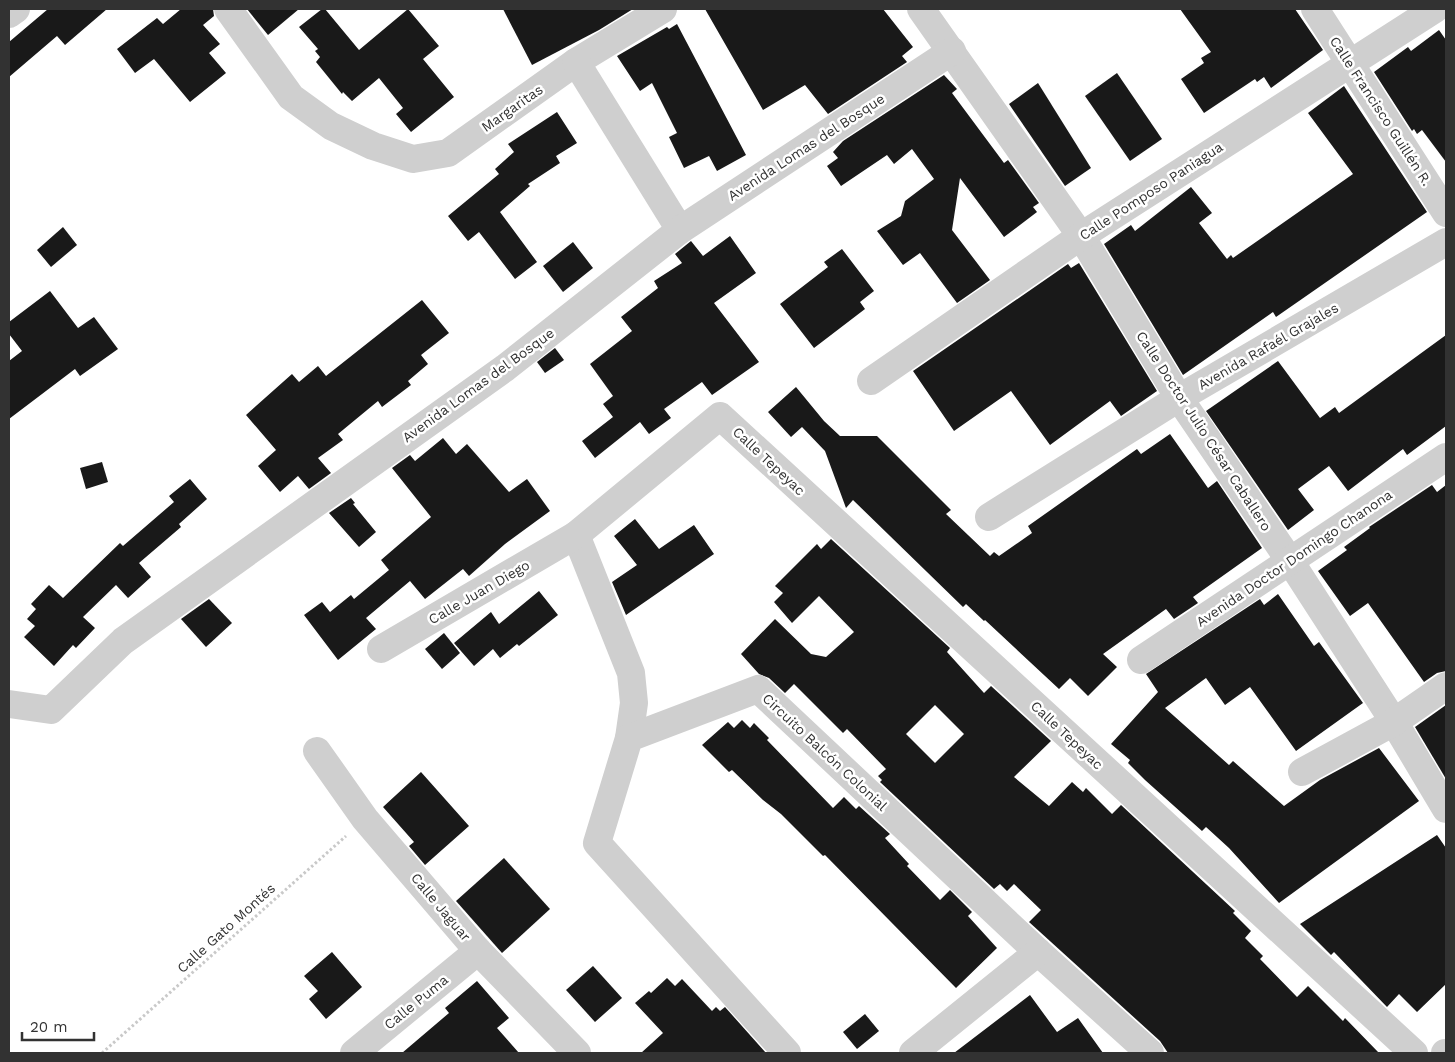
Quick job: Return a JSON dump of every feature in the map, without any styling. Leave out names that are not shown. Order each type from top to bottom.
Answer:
[{"type":"street","points":[[9,14],[16,9]]},
{"type":"street","name":"Margaritas","points":[[228,9],[291,97],[331,126],[372,146],[413,159],[448,153],[576,62],[664,9]]},
{"type":"street","name":"Calle Doctor Julio César Caballero","points":[[920,9],[952,51],[1081,236],[1179,398],[1290,561],[1394,722],[1446,809]]},
{"type":"street","name":"Calle Francisco Guillén R.","points":[[1315,9],[1446,213]]},
{"type":"street","name":"Calle Pomposo Paniagua","points":[[871,381],[1081,236],[1435,9]]},
{"type":"street","name":"Avenida Lomas del Bosque","points":[[9,704],[51,710],[123,641],[505,368],[680,230],[952,51]]},
{"type":"street","points":[[576,62],[680,230]]},
{"type":"street","name":"Avenida Rafaél Grajales","points":[[989,517],[1179,398],[1446,242]]},
{"type":"street","name":"Calle Juan Diego","points":[[381,648],[576,535],[720,416]]},
{"type":"street","name":"Calle Tepeyac","points":[[720,416],[1414,1053]]},
{"type":"street","name":"Avenida Doctor Domingo Chanona","points":[[1141,660],[1446,457]]},
{"type":"street","points":[[576,535],[631,673],[634,703],[629,738],[597,844],[787,1053]]},
{"type":"street","points":[[1302,772],[1394,722],[1446,686]]},
{"type":"street","name":"Circuito Balcón Colonial","points":[[629,738],[758,689],[1038,952],[1150,1053]]},
{"type":"street","name":"Calle Jaguar","points":[[317,751],[366,819],[478,951],[578,1053]]},
{"type":"street","name":"Calle Puma","points":[[354,1053],[478,951]]},
{"type":"street","points":[[913,1053],[1038,952]]},
{"type":"path","name":"Calle Gato Montés","points":[[102,1053],[366,819]]},
{"type":"building","points":[[48,9],[107,9],[65,45],[57,36],[9,77],[9,42]]},
{"type":"building","points":[[181,9],[213,9],[214,16],[203,25],[220,44],[209,53],[226,73],[190,102],[154,59],[135,73],[117,49],[157,18],[163,24]]},
{"type":"building","points":[[247,9],[299,9],[268,35]]},
{"type":"building","points":[[322,9],[325,9],[359,50],[408,9],[439,46],[423,59],[454,97],[411,132],[396,114],[403,108],[379,78],[352,101],[343,92],[342,94],[316,62],[320,57],[315,51],[318,49],[299,27]]},
{"type":"building","points":[[503,9],[633,9],[599,30],[532,65]]},
{"type":"building","points":[[705,9],[883,9],[913,47],[902,56],[907,62],[828,114],[805,85],[763,110]]},
{"type":"building","points":[[1180,9],[1295,9],[1323,50],[1271,88],[1264,77],[1257,82],[1255,79],[1204,113],[1181,79],[1204,63],[1201,58],[1211,52]]},
{"type":"building","points":[[677,24],[746,155],[717,171],[709,156],[684,168],[669,137],[677,133],[652,83],[640,91],[617,56],[667,27],[669,29]]},
{"type":"building","points":[[1439,30],[1446,40],[1446,162],[1422,130],[1417,134],[1414,129],[1412,131],[1374,72],[1408,47],[1411,51]]},
{"type":"building","points":[[1117,73],[1162,139],[1130,161],[1085,96]]},
{"type":"building","points":[[944,75],[957,89],[952,93],[1004,163],[1008,160],[1039,203],[1033,207],[1037,212],[1004,237],[960,178],[952,230],[990,280],[957,303],[920,253],[903,265],[877,231],[901,216],[905,201],[934,179],[912,149],[894,164],[887,155],[841,186],[827,166],[838,158],[833,152],[843,141]]},
{"type":"building","points":[[1038,83],[1091,168],[1065,186],[1009,104]]},
{"type":"building","points":[[1344,86],[1427,212],[1276,317],[1273,312],[1183,375],[1104,244],[1131,225],[1135,231],[1191,187],[1212,213],[1199,223],[1227,259],[1231,255],[1233,258],[1353,174],[1308,113]]},
{"type":"building","points":[[557,112],[577,143],[556,156],[560,163],[528,184],[530,186],[500,212],[537,262],[515,279],[479,232],[468,241],[448,216],[499,174],[495,169],[514,152],[508,144]]},
{"type":"building","points":[[63,227],[77,245],[51,267],[37,250]]},
{"type":"building","points":[[730,236],[756,273],[714,303],[759,362],[712,395],[702,382],[664,409],[671,418],[649,434],[640,422],[595,458],[582,441],[613,417],[603,404],[613,396],[590,364],[632,331],[621,317],[658,288],[654,281],[682,263],[675,254],[691,241],[703,256]]},
{"type":"building","points":[[573,242],[593,268],[563,292],[543,266]]},
{"type":"building","points":[[842,249],[874,291],[860,302],[865,309],[814,348],[780,304],[828,267],[824,262]]},
{"type":"building","points":[[1079,263],[1157,391],[1121,416],[1110,401],[1050,445],[1011,391],[954,431],[913,371],[1068,264],[1071,268]]},
{"type":"building","points":[[50,291],[78,328],[94,317],[118,349],[80,376],[75,369],[9,419],[9,361],[22,351],[9,334],[9,322]]},
{"type":"building","points":[[422,300],[449,333],[421,355],[428,364],[408,381],[411,385],[382,407],[378,401],[338,434],[343,440],[318,458],[331,473],[309,489],[298,476],[280,492],[258,466],[276,450],[246,415],[292,374],[299,382],[318,366],[326,376]]},
{"type":"building","points":[[1446,335],[1446,426],[1407,455],[1403,449],[1348,491],[1329,466],[1298,489],[1314,510],[1288,530],[1206,411],[1278,361],[1320,418],[1335,407],[1339,413]]},
{"type":"building","points":[[555,348],[564,360],[545,373],[537,362]]},
{"type":"building","points":[[796,387],[824,421],[840,436],[877,436],[951,510],[946,514],[990,556],[994,552],[999,556],[1032,533],[1028,526],[1137,449],[1141,454],[1170,434],[1208,488],[1217,481],[1262,548],[1193,597],[1198,603],[1174,619],[1166,609],[1103,654],[1117,667],[1088,696],[1070,678],[1059,689],[985,620],[966,604],[963,607],[853,500],[846,508],[825,451],[802,427],[791,437],[768,412]]},
{"type":"building","points":[[443,438],[456,454],[467,444],[509,492],[527,479],[550,511],[505,544],[469,576],[463,569],[425,599],[410,581],[366,618],[376,629],[338,660],[304,615],[322,602],[330,612],[351,595],[354,599],[389,570],[381,560],[431,517],[392,468],[410,455],[415,461]]},
{"type":"building","points":[[102,462],[108,482],[86,489],[80,468]]},
{"type":"building","points":[[190,479],[207,499],[179,524],[181,527],[139,563],[151,577],[128,598],[116,585],[83,617],[95,628],[76,648],[73,645],[54,666],[24,637],[35,626],[27,619],[36,609],[31,604],[49,585],[63,598],[120,543],[123,546],[174,502],[169,496]]},
{"type":"building","points":[[1432,485],[1437,492],[1446,485],[1446,671],[1437,673],[1424,682],[1368,603],[1350,616],[1318,571],[1347,550],[1344,547],[1369,527]]},
{"type":"building","points":[[351,498],[355,503],[353,504],[376,532],[359,547],[329,513]]},
{"type":"building","points":[[635,519],[659,549],[694,525],[714,554],[626,615],[612,582],[637,565],[614,536]]},
{"type":"building","points":[[831,539],[950,648],[947,652],[984,693],[991,686],[1051,741],[1014,777],[1049,806],[1072,782],[1083,792],[1086,788],[1112,814],[1121,805],[1235,911],[1233,913],[1251,931],[1245,938],[1263,956],[1260,959],[1297,997],[1308,986],[1343,1021],[1345,1018],[1379,1053],[1168,1053],[1160,1041],[1029,922],[1041,910],[1014,884],[1007,891],[1000,884],[994,889],[880,782],[882,780],[878,776],[886,769],[847,729],[843,733],[794,684],[785,693],[769,678],[759,674],[741,654],[775,619],[811,654],[826,657],[854,632],[819,596],[792,623],[774,602],[783,593],[775,586],[817,544],[821,549]],"holes":[[[935,705],[964,734],[935,763],[906,734]]]},
{"type":"building","points":[[539,591],[558,615],[519,646],[517,644],[500,658],[493,649],[474,666],[454,643],[491,612],[499,624]]},
{"type":"building","points":[[1278,594],[1314,646],[1319,642],[1363,703],[1296,751],[1250,687],[1225,705],[1206,678],[1165,708],[1229,765],[1233,761],[1284,806],[1320,780],[1379,748],[1419,801],[1279,903],[1229,848],[1206,827],[1202,831],[1145,780],[1128,763],[1130,760],[1111,744],[1158,692],[1146,674],[1260,599],[1264,605]]},
{"type":"building","points":[[209,599],[232,623],[206,647],[181,619]]},
{"type":"building","points":[[444,633],[460,653],[442,669],[425,649]]},
{"type":"building","points":[[1446,705],[1446,779],[1415,727]]},
{"type":"building","points":[[742,720],[750,728],[754,723],[769,738],[767,740],[833,808],[844,797],[856,809],[859,806],[890,834],[885,838],[909,864],[907,866],[940,900],[950,890],[972,912],[968,916],[997,948],[956,988],[825,855],[823,856],[781,814],[763,800],[732,770],[729,772],[702,745],[728,722],[734,728]]},
{"type":"building","points":[[421,772],[469,826],[425,865],[409,846],[414,842],[383,807]]},
{"type":"building","points":[[1437,835],[1446,848],[1446,984],[1417,1012],[1399,994],[1387,1007],[1334,952],[1331,955],[1300,924]]},
{"type":"building","points":[[504,858],[550,909],[502,953],[456,901]]},
{"type":"building","points":[[332,952],[362,987],[326,1019],[309,999],[318,991],[304,976]]},
{"type":"building","points":[[593,966],[622,998],[595,1022],[566,990]]},
{"type":"building","points":[[667,978],[675,986],[682,979],[712,1011],[716,1007],[720,1011],[725,1007],[766,1053],[641,1053],[663,1033],[635,1003],[649,991],[651,993]]},
{"type":"building","points":[[477,981],[509,1018],[497,1028],[519,1053],[402,1053],[449,1013],[445,1008]]},
{"type":"building","points":[[1030,995],[1057,1032],[1078,1018],[1103,1053],[954,1053]]},
{"type":"building","points":[[865,1014],[879,1031],[857,1049],[843,1032]]}]
